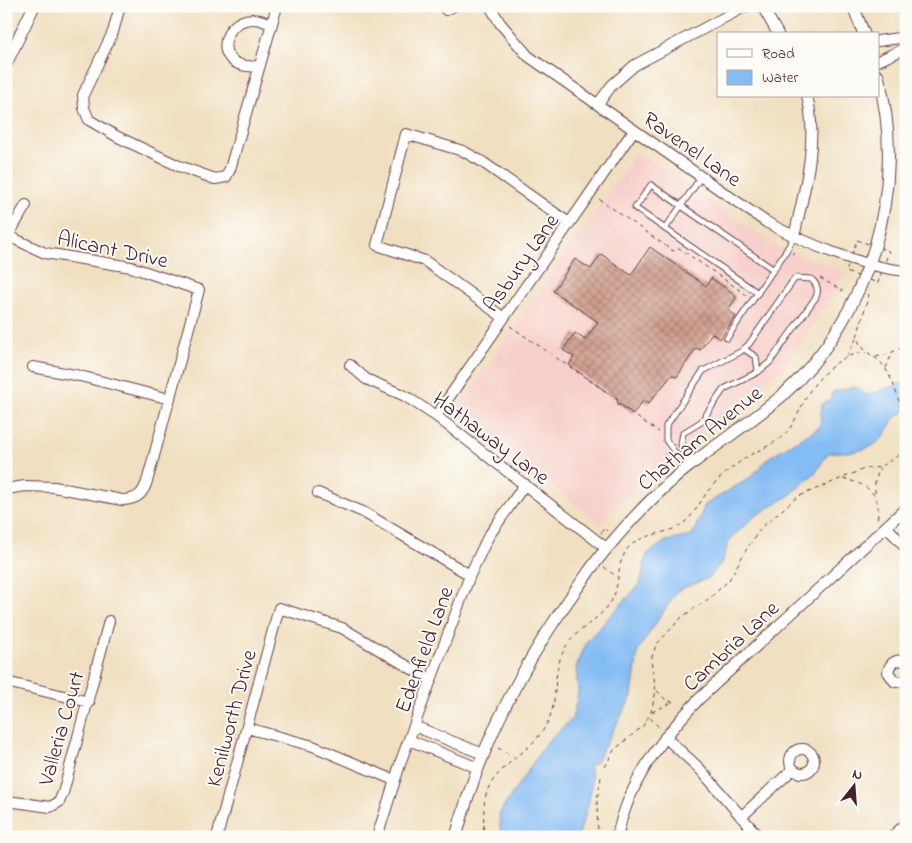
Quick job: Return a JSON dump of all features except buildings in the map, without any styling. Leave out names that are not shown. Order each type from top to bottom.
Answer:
[{"type":"street","points":[[6,64],[34,6]]},
{"type":"street","points":[[120,6],[113,32],[83,95],[84,108],[89,120],[118,137],[179,166],[215,179],[226,177],[230,169],[270,24],[277,6]]},
{"type":"street","name":"Ravenel Lane","points":[[490,6],[500,23],[528,56],[766,222],[794,237],[869,264],[906,271]]},
{"type":"street","points":[[598,104],[612,85],[636,65],[746,6]]},
{"type":"street","points":[[762,6],[777,32]]},
{"type":"street","points":[[853,6],[863,32]]},
{"type":"street","points":[[258,66],[248,67],[239,64],[231,58],[226,49],[226,34],[234,21],[242,16],[253,15],[262,18],[270,24]]},
{"type":"street","points":[[880,41],[906,36]]},
{"type":"street","points":[[880,61],[906,48]]},
{"type":"street","name":"Chatham Avenue","points":[[456,837],[483,754],[507,702],[538,647],[606,548],[688,463],[758,415],[784,393],[804,372],[838,329],[858,293],[869,264],[886,193],[889,159],[887,120],[880,86]]},
{"type":"street","points":[[794,237],[810,157],[812,131],[807,98]]},
{"type":"street","name":"Asbury Lane","points":[[436,416],[507,322],[570,224],[634,130]]},
{"type":"street","points":[[507,322],[425,261],[377,245],[406,134],[463,151],[481,161],[570,224]]},
{"type":"street","points":[[7,235],[26,205]]},
{"type":"street","name":"Alicant Drive","points":[[7,235],[45,252],[115,264],[158,275],[199,290],[170,399]]},
{"type":"street","name":"Hathaway Lane","points":[[350,365],[366,378],[405,396],[436,416],[606,548]]},
{"type":"street","points":[[6,489],[40,486],[122,500],[132,500],[140,496],[148,478],[170,399],[80,376],[33,368]]},
{"type":"street","name":"Edenfield Lane","points":[[377,837],[394,780],[470,575],[488,537],[525,484]]},
{"type":"street","points":[[318,493],[363,512],[470,575]]},
{"type":"street","name":"Cambria Lane","points":[[617,837],[635,783],[648,759],[665,737],[699,699],[906,508]]},
{"type":"street","points":[[887,527],[906,548]]},
{"type":"street","name":"Kenilworth Drive","points":[[218,837],[280,608],[342,628],[431,680]]},
{"type":"street","name":"Valleria Court","points":[[14,802],[50,807],[58,802],[63,793],[89,702],[108,621]]},
{"type":"street","points":[[906,662],[895,661],[891,664],[888,672],[895,682],[906,681]]},
{"type":"street","points":[[6,682],[89,702]]},
{"type":"street","points":[[414,726],[483,754]]},
{"type":"street","points":[[247,728],[313,746],[394,780]]},
{"type":"street","points":[[665,737],[699,768],[759,837]]},
{"type":"street","points":[[409,740],[478,768]]},
{"type":"street","points":[[742,817],[793,769]]},
{"type":"street","points":[[892,837],[906,824]]},
{"type":"lane","points":[[665,229],[702,177]]},
{"type":"lane","points":[[758,293],[635,208],[640,200],[651,185],[774,270]]},
{"type":"lane","points":[[727,338],[774,270],[794,237]]},
{"type":"lane","points":[[806,277],[814,281],[818,292],[816,297],[770,362],[758,372],[724,389],[701,422],[686,429],[681,438],[688,463],[676,454],[666,440],[664,431],[668,420],[703,371],[744,349],[795,278],[806,277]]},
{"type":"lane","points":[[744,349],[756,358],[759,368],[758,372]]},
{"type":"path","points":[[598,199],[673,250],[679,248],[754,300]]},
{"type":"path","points":[[793,254],[799,248]]},
{"type":"path","points":[[483,837],[485,800],[490,785],[500,772],[535,742],[543,731],[554,704],[555,672],[559,661],[572,639],[597,619],[611,602],[615,594],[618,569],[628,549],[648,536],[671,530],[687,520],[722,477],[784,435],[798,415],[811,389],[822,376],[846,356],[857,337],[870,290]]},
{"type":"path","points":[[507,322],[618,400],[616,403],[661,434]]},
{"type":"path","points":[[857,337],[866,353]]},
{"type":"path","points":[[875,357],[892,353],[906,346]]},
{"type":"path","points":[[846,356],[858,352],[875,357],[885,369],[905,418]]},
{"type":"path","points":[[885,369],[892,353]]},
{"type":"path","points":[[605,767],[614,750],[640,729],[649,718],[656,690],[650,660],[663,636],[682,617],[710,598],[729,580],[753,538],[771,518],[797,497],[864,469],[881,467],[906,450]]},
{"type":"path","points":[[877,520],[878,507],[875,481],[881,467]]},
{"type":"path","points":[[842,479],[861,484],[875,494]]},
{"type":"path","points":[[656,690],[671,703]]},
{"type":"path","points":[[651,712],[675,702]]},
{"type":"path","points":[[649,718],[660,727],[665,737]]},
{"type":"path","points":[[598,837],[597,801],[601,777]]},
{"type":"shaded area","points":[[637,152],[774,244],[845,272],[817,320],[785,365],[759,388],[651,473],[600,524],[458,412],[458,408]]},
{"type":"water","points":[[906,379],[906,411],[893,420],[883,437],[864,449],[828,453],[816,472],[789,496],[755,516],[729,540],[722,562],[709,578],[678,590],[638,650],[632,696],[596,762],[589,766],[592,783],[591,792],[578,837],[501,837],[499,814],[546,743],[572,719],[578,694],[576,668],[587,641],[640,584],[647,554],[666,541],[692,536],[705,505],[751,477],[768,458],[820,427],[822,404],[830,400],[833,392],[856,387],[867,395],[902,383]]}]
